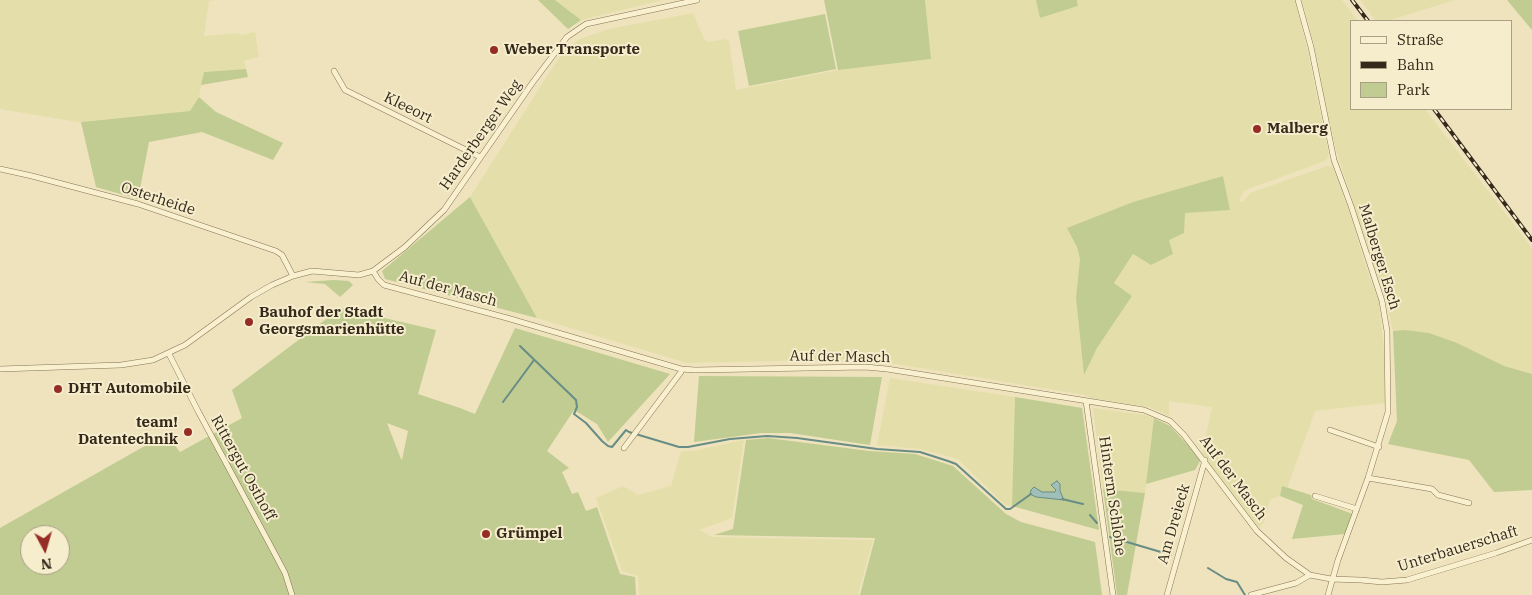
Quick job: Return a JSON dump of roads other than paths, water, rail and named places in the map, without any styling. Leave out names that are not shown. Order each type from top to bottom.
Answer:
[{"type":"street","name":"Harderberger Weg","points":[[373,271],[405,247],[444,210],[553,54],[574,32],[586,24],[697,0]]},
{"type":"street","name":"Malberger Esch","points":[[1298,0],[1311,46],[1334,160],[1382,302],[1387,331],[1388,412],[1379,447],[1328,595]]},
{"type":"street","name":"Kleeort","points":[[334,71],[345,90],[480,157]]},
{"type":"street","name":"Osterheide","points":[[0,169],[138,204],[276,251],[282,255],[293,276]]},
{"type":"street","points":[[0,369],[121,365],[153,360],[185,345],[251,297],[293,276],[312,271],[359,275],[373,271]]},
{"type":"street","name":"Auf der Masch","points":[[373,271],[384,285],[507,318],[682,369],[865,367],[1144,410],[1170,421],[1205,460],[1257,531],[1286,558],[1310,575]]},
{"type":"street","name":"Rittergut Osthoff","points":[[169,354],[268,541],[284,573],[292,595]]},
{"type":"street","points":[[624,448],[682,369]]},
{"type":"street","name":"Hinterm Schlohe","points":[[1086,401],[1113,595]]},
{"type":"street","points":[[1330,430],[1379,447]]},
{"type":"street","name":"Am Dreieck","points":[[1167,595],[1205,460]]},
{"type":"street","points":[[1368,478],[1432,489],[1438,494],[1469,503]]},
{"type":"street","points":[[1315,496],[1357,509]]},
{"type":"street","name":"Unterbauerschaft","points":[[1310,575],[1332,579],[1382,582],[1407,580],[1532,540]]},
{"type":"street","points":[[1251,595],[1296,583],[1310,575]]},
{"type":"water","points":[[1057,481],[1060,484],[1060,491],[1064,500],[1036,497],[1030,494],[1034,487],[1042,492],[1055,492],[1056,490],[1051,485]]},
{"type":"waterway","points":[[520,346],[576,400],[577,407],[574,414],[586,423],[608,446],[612,447],[626,430],[679,447],[730,439],[767,436],[797,438],[877,449],[920,452],[948,461],[956,464],[1006,509],[1010,509],[1031,494]]},
{"type":"waterway","points":[[503,402],[534,360]]},
{"type":"waterway","points":[[1062,499],[1083,504]]},
{"type":"waterway","points":[[1090,515],[1097,523]]},
{"type":"waterway","points":[[1110,537],[1171,555]]},
{"type":"waterway","points":[[1208,568],[1226,579],[1237,582],[1245,595]]},
{"type":"railway","points":[[1352,0],[1367,20]]},
{"type":"railway","points":[[1435,110],[1532,240]]},
{"type":"place","name":"Weber Transporte","points":[[494,50]]},
{"type":"place","name":"Malberg","points":[[1257,129]]},
{"type":"place","name":"Bauhof der Stadt Georgsmarienhütte","points":[[249,322]]},
{"type":"place","name":"DHT Automobile","points":[[58,389]]},
{"type":"place","name":"team! Datentechnik","points":[[188,432]]},
{"type":"place","name":"Grümpel","points":[[486,534]]}]
